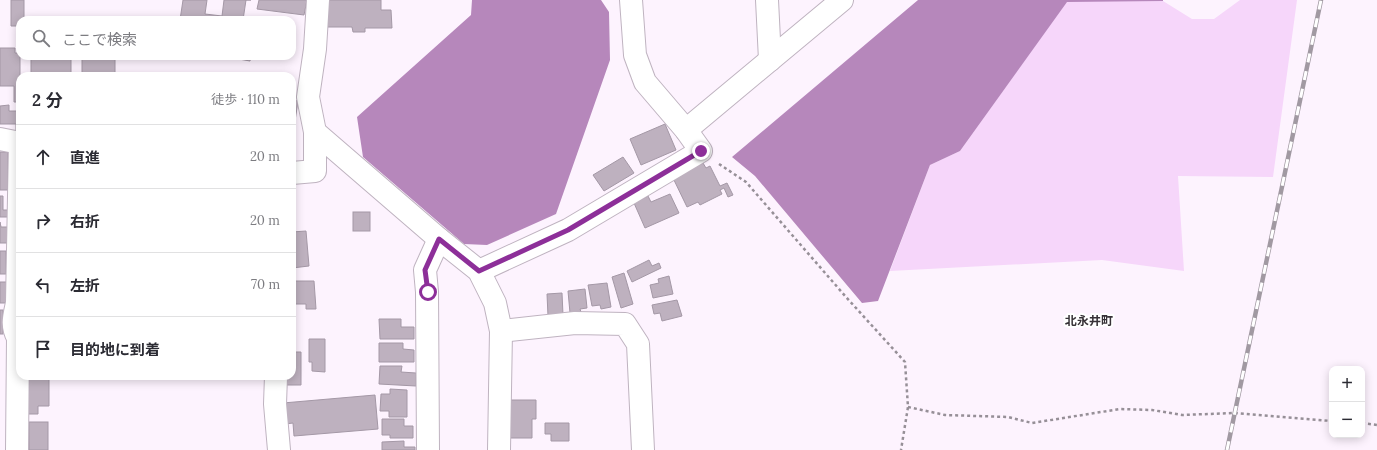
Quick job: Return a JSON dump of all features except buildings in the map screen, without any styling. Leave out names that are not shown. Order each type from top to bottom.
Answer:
[{"type":"street","points":[[296,172],[315,171],[315,132],[308,97],[315,49],[318,0]]},
{"type":"street","points":[[479,271],[568,230],[701,151],[686,130],[645,82],[636,55],[631,0]]},
{"type":"street","points":[[768,0],[770,60]]},
{"type":"street","points":[[686,130],[842,0]]},
{"type":"street","points":[[315,132],[439,239],[479,271],[494,303],[501,331],[499,450]]},
{"type":"street","points":[[0,139],[16,142]]},
{"type":"street","points":[[428,450],[428,292],[425,270],[439,239]]},
{"type":"street","points":[[16,307],[13,319],[13,328],[16,334]]},
{"type":"street","points":[[501,331],[575,323],[625,324],[638,344],[643,450]]},
{"type":"street","points":[[17,450],[18,380]]},
{"type":"street","points":[[276,380],[275,404],[279,450]]},
{"type":"path","points":[[701,151],[746,182],[905,362],[908,407],[901,450]]},
{"type":"path","points":[[908,407],[945,415],[1008,417],[1032,423],[1120,409],[1152,410],[1182,415],[1235,413],[1329,421]]},
{"type":"path","points":[[1365,423],[1377,425]]},
{"type":"shaded area","points":[[472,0],[601,0],[609,12],[610,60],[556,214],[487,245],[464,244],[363,157],[357,117],[471,15]]},
{"type":"shaded area","points":[[918,0],[1163,1],[1067,2],[960,151],[930,165],[878,301],[862,303],[755,176],[732,157]]},
{"type":"shaded area","points":[[1240,0],[1297,0],[1273,177],[1178,176],[1184,271],[1102,260],[890,271],[930,165],[960,151],[1067,1],[1163,1],[1192,19],[1214,19]]},
{"type":"railway","points":[[1227,450],[1321,0]]},
{"type":"district","name":"北永井町","points":[[1089,321]]},
{"type":"route","points":[[428,292],[425,270],[439,239],[479,271],[568,230],[701,151]]}]
